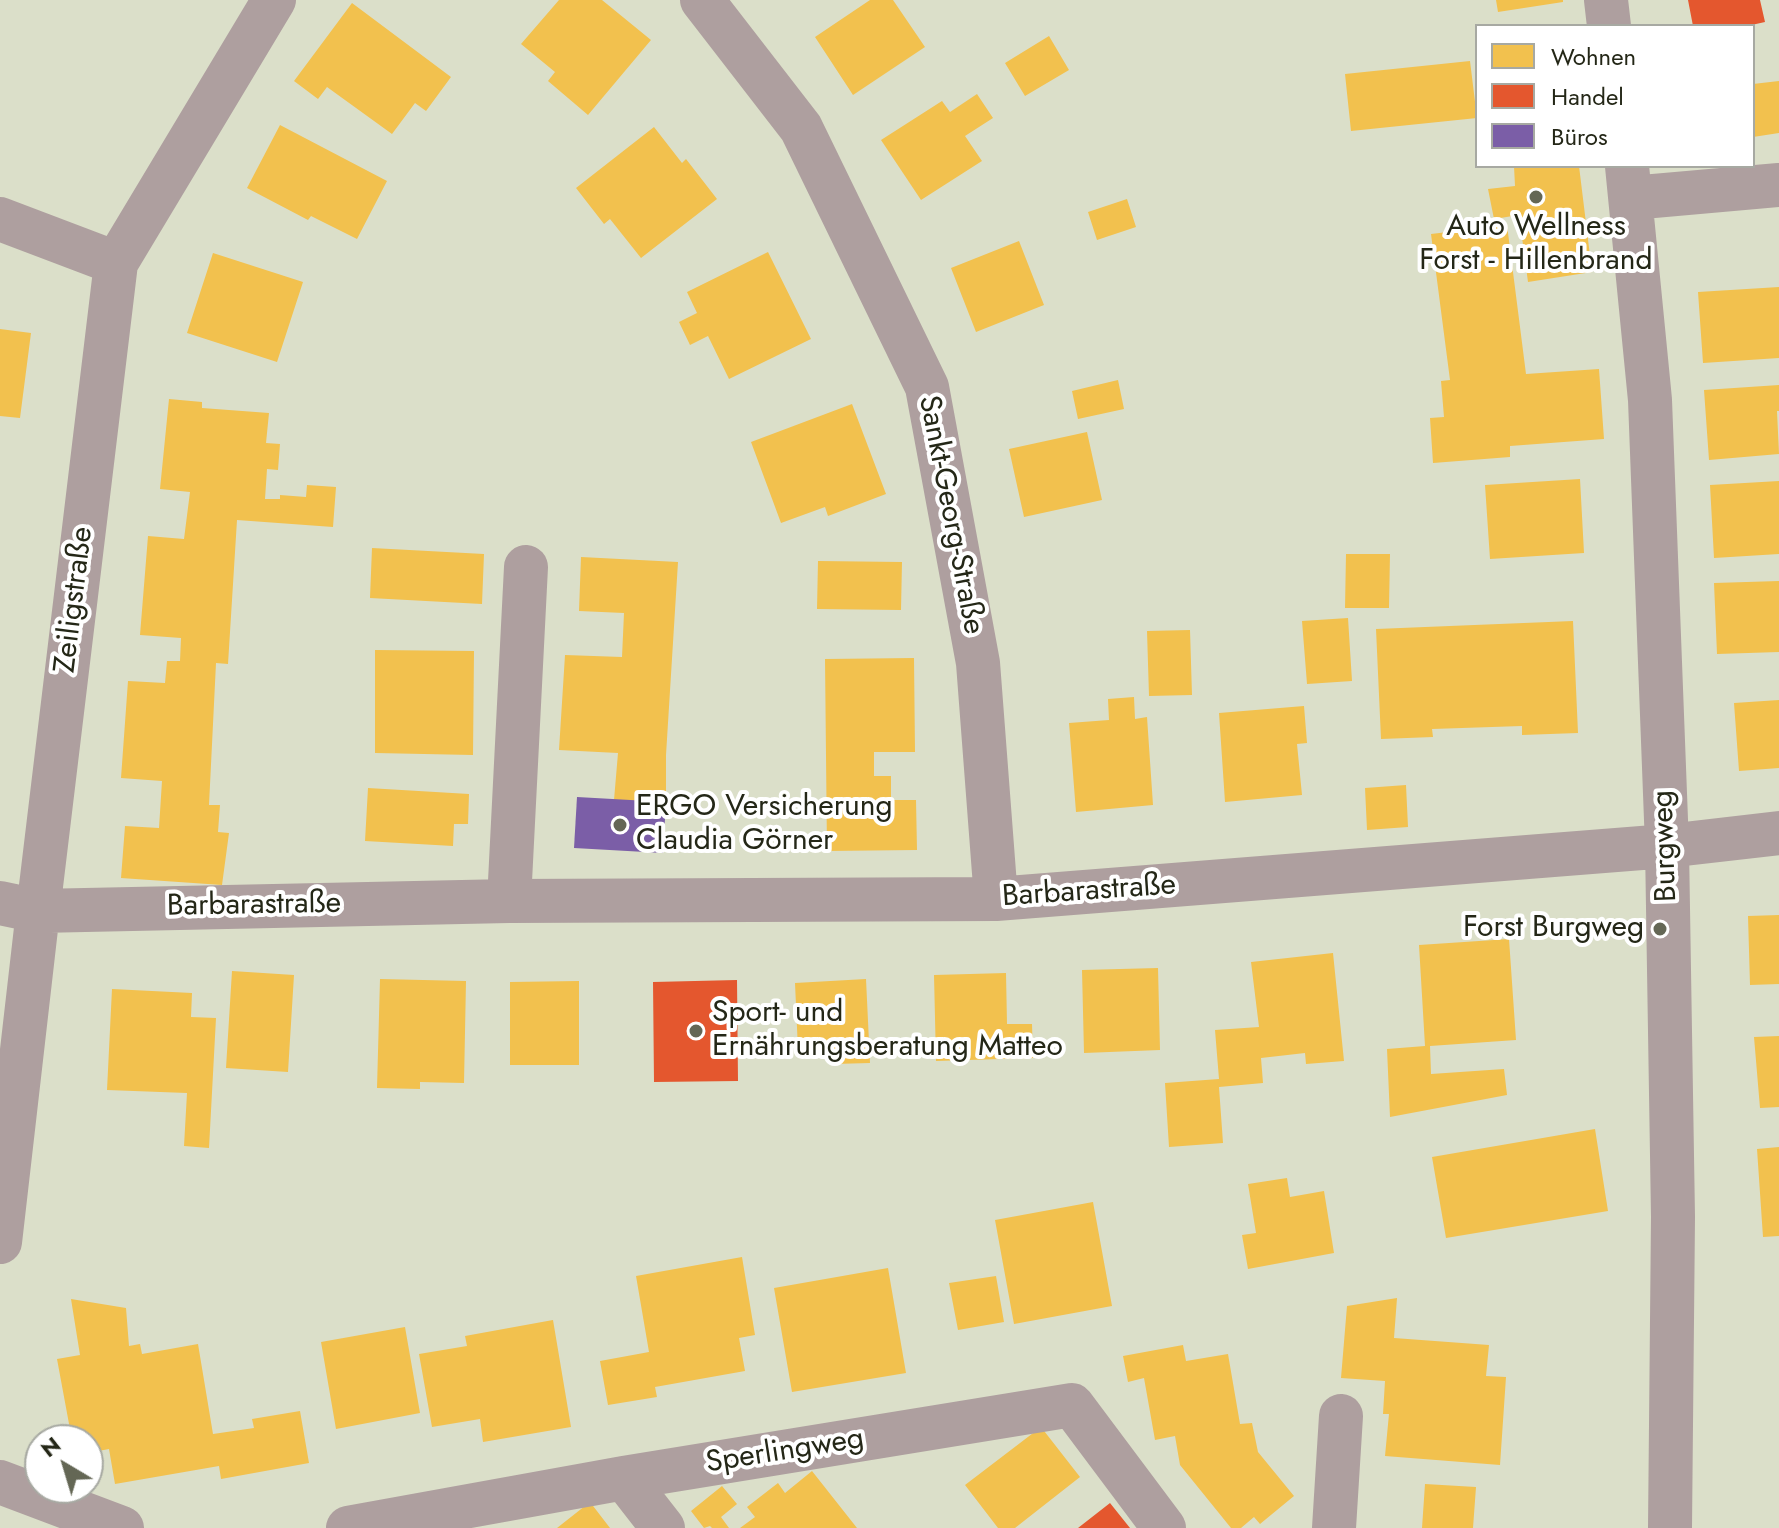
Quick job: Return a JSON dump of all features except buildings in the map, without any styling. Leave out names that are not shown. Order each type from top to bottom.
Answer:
[{"type":"street","name":"Zeiligstraße","points":[[0,1242],[19,907],[116,263],[274,0]]},
{"type":"street","name":"Sankt-Georg-Straße","points":[[702,0],[801,128],[927,387],[978,663],[996,899]]},
{"type":"street","points":[[1606,0],[1609,24]]},
{"type":"street","points":[[1629,182],[1779,185]]},
{"type":"street","name":"Burgweg","points":[[1629,182],[1650,400],[1667,846],[1673,1217],[1670,1528]]},
{"type":"street","points":[[0,219],[116,263]]},
{"type":"street","points":[[509,901],[526,567]]},
{"type":"street","name":"Barbarastraße","points":[[19,907],[996,899],[1667,846],[1779,833]]},
{"type":"street","name":"Sperlingweg","points":[[348,1528],[624,1478],[1072,1405],[1164,1528]]},
{"type":"street","points":[[1334,1528],[1341,1416]]},
{"type":"street","points":[[624,1478],[663,1528]]},
{"type":"street","points":[[0,1482],[122,1528]]},
{"type":"place","name":"Auto Wellness Forst - Hillenbrand","points":[[1536,197]]},
{"type":"place","name":"ERGO Versicherung Claudia Görner","points":[[620,825]]},
{"type":"place","name":"Forst Burgweg","points":[[1660,929]]},
{"type":"place","name":"Sport- und Ernährungsberatung Matteo","points":[[696,1031]]}]
